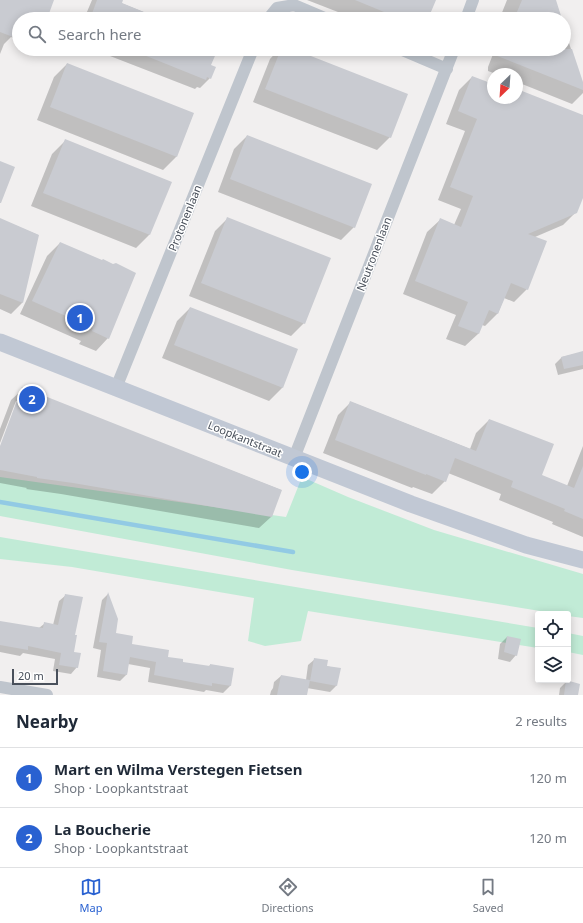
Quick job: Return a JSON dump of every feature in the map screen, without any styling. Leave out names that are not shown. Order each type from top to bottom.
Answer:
[{"type":"street","points":[[469,12],[474,0]]},
{"type":"street","points":[[274,12],[277,8],[294,5],[310,12]]},
{"type":"street","name":"Protonenlaan","points":[[116,388],[250,56]]},
{"type":"street","points":[[416,56],[447,69]]},
{"type":"street","name":"Neutronenlaan","points":[[294,458],[452,56]]},
{"type":"street","name":"Loopkantstraat","points":[[0,342],[411,504],[526,545],[583,560]]},
{"type":"street","points":[[0,687],[47,695]]},
{"type":"green space","points":[[0,477],[286,517],[302,477],[348,497],[434,530],[583,574],[583,618],[571,616],[571,611],[540,611],[292,570],[0,516]]},
{"type":"green space","points":[[0,537],[535,627],[535,648],[308,611],[301,641],[265,646],[248,641],[254,598],[72,567],[0,559]]},
{"type":"green space","points":[[571,634],[583,636],[583,655],[571,653]]},
{"type":"building","points":[[0,0],[54,0],[50,12],[12,12],[12,37],[0,32]]},
{"type":"building","points":[[97,0],[123,0],[122,3],[144,12],[93,12]]},
{"type":"building","points":[[355,0],[436,0],[431,12],[384,12]]},
{"type":"building","points":[[522,0],[556,0],[560,12],[517,12]]},
{"type":"building","points":[[572,49],[583,82],[583,90],[498,56],[571,56]]},
{"type":"building","points":[[146,56],[215,56],[211,65],[216,67],[211,79],[207,77],[206,80]]},
{"type":"building","points":[[278,56],[311,56],[408,94],[391,138],[265,89]]},
{"type":"building","points":[[67,63],[194,113],[177,157],[50,107]]},
{"type":"building","points":[[472,76],[487,82],[487,104],[523,104],[523,91],[583,115],[583,198],[577,213],[528,234],[547,241],[528,290],[511,283],[498,314],[489,310],[479,334],[458,326],[468,302],[415,281],[440,218],[461,227],[473,196],[450,187],[477,119],[458,111]]},
{"type":"building","points":[[247,135],[372,184],[355,228],[230,179]]},
{"type":"building","points":[[65,139],[172,182],[150,235],[43,193]]},
{"type":"building","points":[[0,161],[15,167],[1,203],[0,203]]},
{"type":"building","points":[[227,217],[331,258],[305,324],[201,283]]},
{"type":"building","points":[[0,218],[39,235],[23,303],[0,294]]},
{"type":"building","points":[[60,242],[102,260],[103,259],[113,264],[116,263],[136,273],[109,339],[92,331],[93,328],[32,301]]},
{"type":"building","points":[[190,307],[298,349],[283,388],[174,345]]},
{"type":"building","points":[[583,351],[583,365],[564,369],[561,357]]},
{"type":"building","points":[[22,387],[282,490],[272,517],[37,478],[0,470],[0,446]]},
{"type":"building","points":[[350,401],[476,451],[489,419],[554,444],[542,475],[574,488],[583,466],[583,519],[564,511],[565,509],[511,487],[513,481],[455,458],[446,482],[335,440]]},
{"type":"building","points":[[108,592],[118,619],[116,633],[133,636],[132,644],[169,650],[168,657],[183,659],[183,662],[234,668],[231,686],[212,683],[212,686],[154,675],[156,662],[130,657],[127,675],[103,671],[107,643],[99,642]]},
{"type":"building","points":[[65,594],[83,597],[75,635],[77,635],[74,652],[81,653],[78,668],[59,665],[61,653],[28,646],[28,650],[0,645],[0,621],[43,628],[44,622],[58,625]]},
{"type":"building","points":[[507,636],[521,639],[517,656],[504,652]]},
{"type":"building","points":[[314,658],[328,660],[327,666],[341,668],[337,686],[310,681]]},
{"type":"building","points":[[281,675],[310,680],[307,695],[277,695]]},
{"type":"building","points":[[571,681],[580,684],[578,695],[564,695],[566,683],[571,683]]},
{"type":"waterway","points":[[0,502],[293,552]]},
{"type":"place","name":"Mart en Wilma Verstegen Fietsen","points":[[80,318]]},
{"type":"place","name":"La Boucherie","points":[[32,399]]}]
